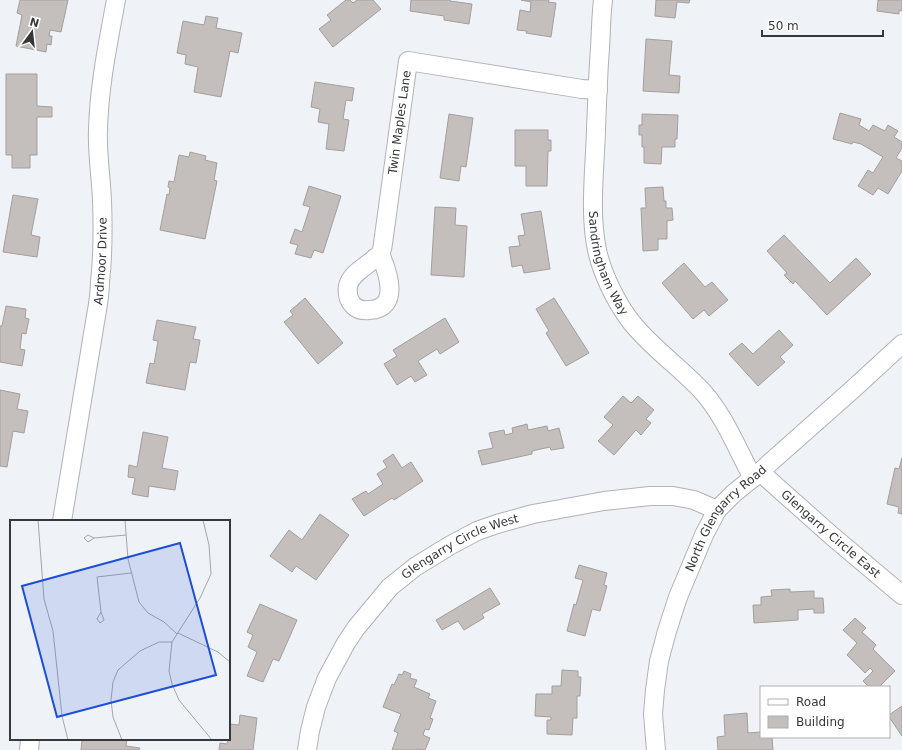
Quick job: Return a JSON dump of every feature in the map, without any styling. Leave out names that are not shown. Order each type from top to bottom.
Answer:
[{"type":"street","name":"Ardmoor Drive","points":[[62,520],[96,316],[100,283],[102,198],[98,148],[99,102],[116,0]]},
{"type":"street","name":"Sandringham Way","points":[[603,0],[593,205],[594,229],[600,264],[619,304],[632,323],[647,339],[693,381],[704,394],[718,412],[757,475]]},
{"type":"street","name":"Twin Maples Lane","points":[[380,254],[385,229],[408,61],[582,89],[598,90]]},
{"type":"street","name":"North Glengarry Road","points":[[656,750],[653,714],[659,661],[678,596],[704,535],[717,510],[733,494],[757,475],[902,344]]},
{"type":"street","name":"Glengarry Circle East","points":[[757,475],[902,595]]},
{"type":"street","name":"Glengarry Circle West","points":[[307,750],[316,707],[327,678],[356,628],[390,587],[415,567],[449,546],[477,531],[497,524],[533,514],[604,502],[650,496],[673,496],[694,500],[717,510]]},
{"type":"street","points":[[28,750],[30,740]]},
{"type":"building","points":[[20,0],[68,0],[61,32],[50,30],[49,36],[52,36],[51,45],[47,44],[46,52],[16,46],[22,15],[17,13]]},
{"type":"building","points":[[346,0],[350,0],[353,3],[357,0],[373,0],[381,9],[333,47],[319,29],[331,20],[327,15]]},
{"type":"building","points":[[411,0],[450,0],[472,4],[469,24],[444,20],[444,16],[410,11]]},
{"type":"building","points":[[521,0],[549,0],[548,2],[556,3],[551,37],[517,30],[520,10],[530,12],[531,2]]},
{"type":"building","points":[[656,0],[690,0],[689,3],[677,2],[675,18],[655,16]]},
{"type":"building","points":[[878,0],[902,0],[902,11],[899,10],[899,14],[877,11]]},
{"type":"building","points":[[206,16],[218,18],[216,28],[242,33],[238,53],[230,51],[221,97],[194,92],[198,67],[185,64],[186,55],[177,53],[183,21],[204,25]]},
{"type":"building","points":[[646,39],[672,41],[669,75],[680,76],[679,93],[643,91]]},
{"type":"building","points":[[6,74],[37,74],[37,106],[52,107],[52,117],[37,117],[37,155],[30,155],[30,168],[12,168],[12,155],[6,155]]},
{"type":"building","points":[[315,82],[354,88],[352,101],[346,100],[343,119],[349,120],[344,151],[326,149],[329,124],[318,122],[320,109],[311,107]]},
{"type":"building","points":[[840,113],[861,119],[859,125],[869,131],[873,125],[885,131],[888,125],[898,131],[894,137],[902,142],[902,148],[896,158],[902,161],[902,171],[888,194],[878,188],[873,195],[858,186],[868,170],[873,173],[883,157],[861,144],[853,142],[852,144],[833,139]]},
{"type":"building","points":[[449,114],[473,118],[466,167],[461,166],[459,181],[440,178]]},
{"type":"building","points":[[642,114],[678,115],[677,139],[675,139],[675,147],[662,147],[661,164],[644,163],[642,135],[639,135],[639,125],[642,125]]},
{"type":"building","points":[[515,130],[548,130],[548,140],[551,140],[551,151],[548,151],[547,186],[526,186],[526,166],[515,166]]},
{"type":"building","points":[[190,152],[206,156],[205,160],[217,163],[214,180],[217,181],[205,239],[160,230],[167,194],[169,195],[169,181],[174,182],[179,155],[189,157]]},
{"type":"building","points":[[309,186],[341,196],[323,253],[314,250],[311,258],[295,254],[298,245],[290,243],[295,229],[302,232],[310,207],[303,205]]},
{"type":"building","points":[[663,187],[666,208],[672,208],[673,220],[667,221],[667,239],[658,239],[658,250],[643,251],[641,208],[646,208],[645,188]]},
{"type":"building","points":[[13,195],[38,199],[31,235],[40,237],[37,257],[3,252]]},
{"type":"building","points":[[435,207],[456,208],[455,225],[467,226],[464,277],[431,275]]},
{"type":"building","points":[[541,211],[550,269],[524,273],[522,265],[512,267],[509,247],[520,246],[518,236],[525,235],[521,214]]},
{"type":"building","points":[[784,235],[830,283],[856,258],[871,274],[827,315],[795,281],[793,284],[784,275],[787,273],[767,251]]},
{"type":"building","points":[[684,263],[705,287],[712,282],[728,300],[709,316],[704,310],[693,319],[662,283]]},
{"type":"building","points":[[305,298],[343,343],[318,364],[284,322],[293,315],[290,311]]},
{"type":"building","points":[[554,298],[589,353],[566,366],[546,333],[549,331],[536,309]]},
{"type":"building","points":[[6,306],[26,309],[25,318],[29,319],[26,334],[22,333],[20,349],[25,350],[22,366],[0,362],[0,326],[2,326]]},
{"type":"building","points":[[445,318],[459,342],[440,354],[437,349],[418,361],[427,375],[415,382],[411,376],[397,385],[384,364],[397,356],[393,350]]},
{"type":"building","points":[[157,320],[196,327],[193,339],[200,340],[196,363],[190,362],[185,390],[146,383],[150,363],[154,364],[158,341],[153,340]]},
{"type":"building","points":[[779,330],[793,345],[780,357],[785,362],[758,386],[729,354],[742,343],[753,354]]},
{"type":"building","points":[[0,390],[20,394],[17,409],[28,411],[24,433],[13,431],[7,467],[0,466]]},
{"type":"building","points":[[623,396],[631,403],[638,396],[654,410],[646,419],[651,423],[641,435],[636,430],[614,455],[598,441],[613,425],[604,417]]},
{"type":"building","points":[[527,424],[528,430],[547,426],[548,431],[559,428],[564,448],[551,450],[550,447],[532,451],[532,454],[482,465],[478,451],[493,448],[489,433],[504,430],[505,435],[513,433],[512,428]]},
{"type":"building","points":[[143,432],[168,437],[162,468],[178,471],[175,490],[149,486],[148,497],[132,494],[135,478],[128,477],[129,465],[137,467]]},
{"type":"building","points":[[393,454],[402,468],[411,462],[423,481],[394,500],[392,498],[364,516],[352,499],[366,491],[368,494],[383,484],[377,474],[387,467],[383,461]]},
{"type":"building","points":[[902,458],[902,514],[898,513],[899,507],[887,504],[895,468],[899,469]]},
{"type":"building","points":[[320,514],[349,535],[316,580],[296,566],[292,572],[270,556],[289,530],[302,540]]},
{"type":"building","points":[[579,565],[607,573],[604,585],[607,586],[600,611],[592,609],[585,636],[567,631],[574,604],[576,605],[583,580],[575,578]]},
{"type":"building","points":[[490,588],[500,604],[482,614],[484,618],[464,630],[458,621],[442,630],[436,620]]},
{"type":"building","points":[[790,589],[790,592],[814,591],[814,598],[823,598],[824,613],[814,613],[814,609],[798,610],[798,620],[754,623],[753,605],[761,605],[761,597],[772,596],[771,590]]},
{"type":"building","points":[[260,604],[297,620],[279,661],[273,659],[263,682],[247,676],[257,652],[248,647],[253,635],[247,632]]},
{"type":"building","points":[[855,618],[866,628],[862,632],[876,645],[873,649],[895,671],[880,686],[868,686],[863,681],[873,671],[870,668],[865,673],[847,655],[857,643],[843,630]]},
{"type":"building","points":[[562,670],[578,671],[578,677],[581,677],[580,696],[577,696],[577,718],[573,718],[572,735],[547,734],[547,720],[551,720],[551,717],[535,716],[536,694],[552,694],[552,686],[561,686]]},
{"type":"building","points":[[404,671],[411,674],[410,678],[417,680],[414,687],[430,694],[428,698],[436,701],[430,718],[433,719],[429,730],[425,729],[423,735],[430,738],[425,750],[392,750],[398,733],[394,731],[401,714],[383,707],[392,684],[394,685],[399,674],[402,675]]},
{"type":"building","points":[[902,706],[902,736],[890,718],[890,714]]},
{"type":"building","points":[[747,713],[748,733],[760,732],[760,738],[772,738],[773,750],[718,750],[717,737],[725,736],[724,715]]},
{"type":"building","points":[[240,715],[257,718],[253,750],[219,750],[220,743],[227,744],[228,740],[230,740],[230,724],[239,725]]},
{"type":"building","points":[[82,740],[127,740],[126,746],[140,748],[139,750],[81,750]]}]
